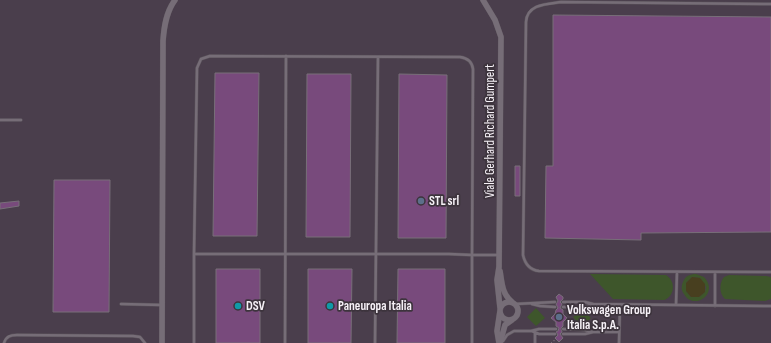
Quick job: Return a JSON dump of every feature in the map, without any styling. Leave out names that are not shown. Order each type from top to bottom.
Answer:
[{"type":"street","points":[[162,343],[163,42],[168,12],[175,0]]},
{"type":"street","name":"Viale Gerhard Richard Gumpert","points":[[483,0],[496,20],[501,37],[500,255],[497,280],[500,310],[497,326],[500,343]]},
{"type":"street","name":"Viale Gerhard Richard Gumpert","points":[[499,267],[504,292],[513,303]]},
{"type":"street","points":[[500,343],[505,325],[517,315],[518,312],[517,306],[513,303],[506,302],[500,310],[504,318],[512,319]]},
{"type":"lane","points":[[771,4],[561,2],[535,7],[529,11],[526,16],[524,255],[526,264],[532,269],[539,271],[771,272]]},
{"type":"lane","points":[[194,343],[194,254],[198,68],[199,62],[204,57],[210,56],[460,57],[468,59],[472,64],[473,69],[472,343]]},
{"type":"lane","points":[[284,343],[286,56]]},
{"type":"lane","points":[[375,343],[378,57]]},
{"type":"lane","points":[[0,120],[21,120]]},
{"type":"lane","points":[[194,254],[285,253],[500,255]]},
{"type":"lane","points":[[676,306],[677,272]]},
{"type":"lane","points":[[715,306],[716,272]]},
{"type":"lane","points":[[530,304],[539,302],[555,302]]},
{"type":"lane","points":[[563,302],[620,305],[771,306]]},
{"type":"lane","points":[[513,303],[555,307]]},
{"type":"lane","points":[[121,304],[162,305]]},
{"type":"lane","points":[[563,307],[585,307],[593,304]]},
{"type":"lane","points":[[619,343],[620,305]]},
{"type":"lane","points":[[500,343],[511,332],[556,329]]},
{"type":"lane","points":[[563,329],[585,330],[592,332],[619,332]]},
{"type":"lane","points":[[531,331],[539,334],[555,334]]},
{"type":"lane","points":[[535,332],[535,343]]},
{"type":"lane","points":[[563,334],[585,334],[592,332]]},
{"type":"lane","points":[[4,343],[8,336],[17,335],[133,336],[140,338],[145,343]]},
{"type":"path","points":[[551,343],[554,342],[554,338]]},
{"type":"shaded area","points":[[0,0],[771,0],[771,343],[0,343]]},
{"type":"green space","points":[[590,274],[666,275],[673,284],[673,288],[668,298],[664,300],[613,299]]},
{"type":"green space","points":[[694,274],[704,277],[708,283],[709,289],[707,294],[699,301],[688,299],[682,290],[682,285],[685,278]],"holes":[[[692,277],[700,278],[706,287],[705,292],[699,297],[691,297],[686,291],[686,283]]]},
{"type":"green space","points":[[729,275],[771,277],[771,299],[765,301],[725,299],[721,291],[722,279]]},
{"type":"green space","points":[[536,308],[545,318],[536,326],[527,317]]},
{"type":"green space","points":[[582,309],[591,318],[582,327],[573,317]]},
{"type":"sand","points":[[692,277],[700,278],[705,284],[705,292],[699,297],[691,297],[686,291],[686,283]]},
{"type":"building","points":[[553,15],[771,17],[771,232],[641,233],[641,240],[545,238],[546,166],[553,166]]},
{"type":"building","points":[[215,73],[259,73],[257,236],[213,236]]},
{"type":"building","points":[[307,74],[351,74],[350,237],[306,237]]},
{"type":"building","points":[[399,74],[447,75],[446,238],[398,238]]},
{"type":"building","points":[[515,166],[520,166],[520,196],[515,196]]},
{"type":"building","points":[[54,180],[110,180],[109,312],[53,312]]},
{"type":"building","points":[[19,201],[19,206],[0,209],[0,203]]},
{"type":"building","name":"DSV","points":[[216,269],[260,269],[260,343],[216,343]]},
{"type":"building","name":"Paneuropa Italia","points":[[308,269],[352,269],[351,343],[308,343]]},
{"type":"building","points":[[398,269],[445,269],[445,343],[397,343]]},
{"type":"building","points":[[559,294],[563,297],[560,302],[562,304],[560,308],[563,310],[563,314],[567,318],[563,322],[563,326],[561,328],[562,332],[560,334],[563,338],[559,342],[555,338],[558,335],[556,332],[559,328],[556,326],[556,322],[551,318],[558,308],[556,304],[558,301],[556,297]]},
{"type":"place","name":"STL srl","points":[[421,201]]},
{"type":"place","name":"DSV","points":[[238,306]]},
{"type":"place","name":"Paneuropa Italia","points":[[330,306]]},
{"type":"place","name":"Volkswagen Group Italia S.p.A.","points":[[559,317]]}]
